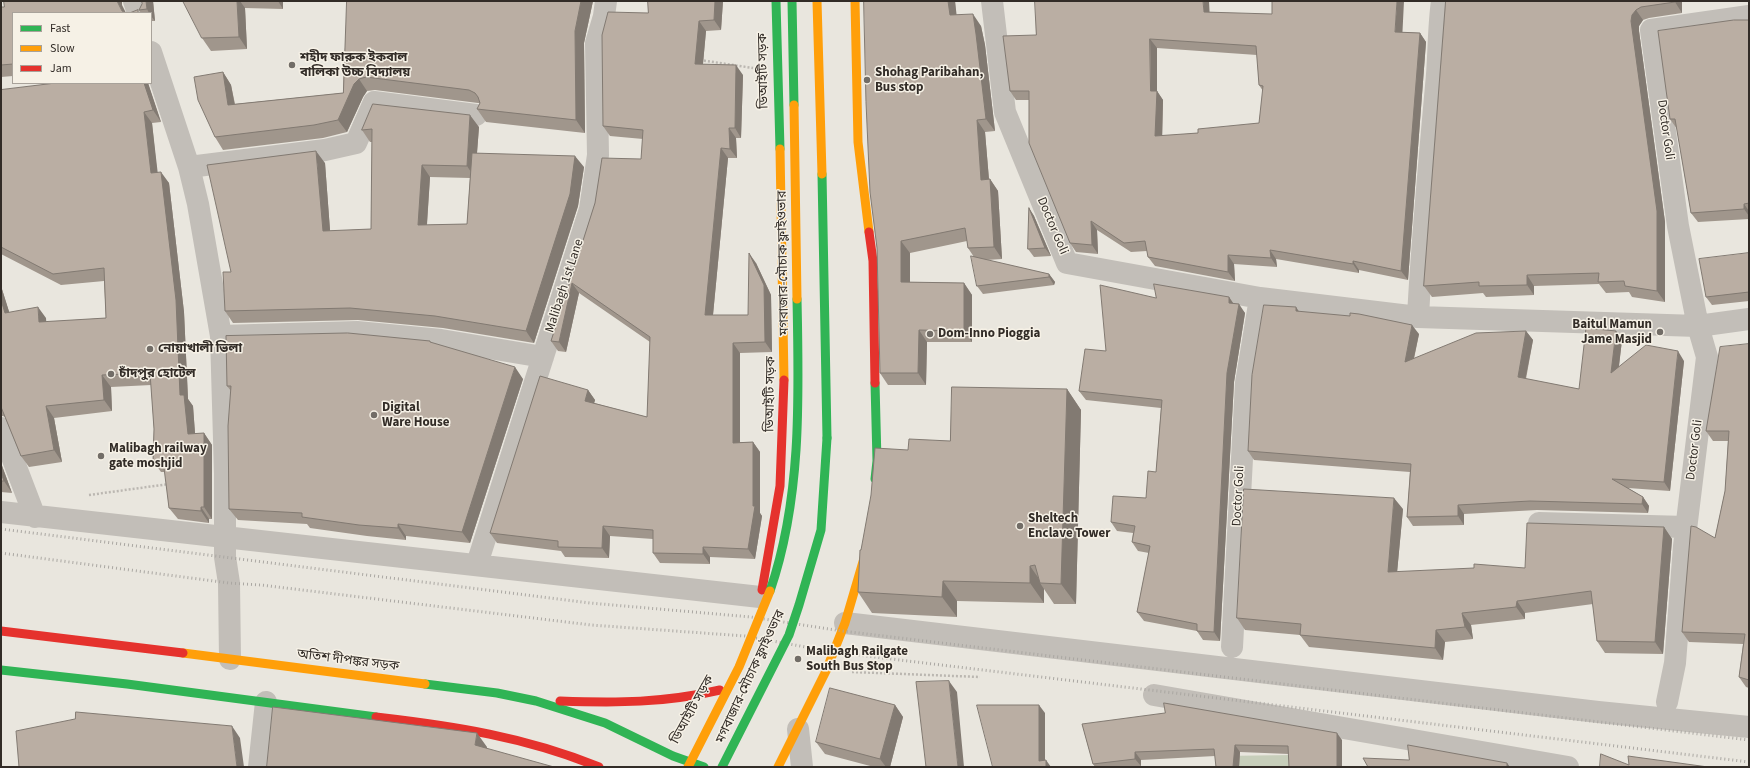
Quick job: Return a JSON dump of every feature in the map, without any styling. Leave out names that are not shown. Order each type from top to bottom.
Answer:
[{"type":"main road","name":"ডিআইটি সড়ক","points":[[667,767],[677,761],[720,690],[760,597],[780,486],[784,428],[785,367],[776,1]]},
{"type":"main road","name":"মগবাজার-মৌচাক ফ্লাইওভার","points":[[688,767],[750,645],[768,598],[779,560],[787,522],[797,434],[799,372],[792,1]]},
{"type":"main road","name":"মগবাজার-মৌচাক ফ্লাইওভার","points":[[722,767],[788,635],[811,567],[821,530],[826,471],[827,347],[817,1]]},
{"type":"main road","points":[[855,1],[858,142],[873,261],[877,461],[875,490]]},
{"type":"main road","points":[[778,767],[826,672],[844,623],[868,540]]},
{"type":"main road","name":"অতিশ দীপঙ্কর সড়ক","points":[[1,631],[497,693],[536,701],[605,723],[677,761],[704,767]]},
{"type":"main road","points":[[1,670],[91,679],[468,729],[573,755],[599,767]]},
{"type":"main road","points":[[536,701],[622,703],[684,698],[720,690]]},
{"type":"street","points":[[134,1],[138,12]]},
{"type":"street","name":"Malibagh 1st Lane","points":[[477,564],[590,209],[598,155],[596,44],[604,16],[606,1]]},
{"type":"street","name":"Doctor Goli","points":[[992,1],[1005,112],[1067,263],[1260,298],[1418,317],[1698,326],[1749,319]]},
{"type":"street","points":[[1418,317],[1423,226],[1437,74],[1439,22],[1442,1]]},
{"type":"street","name":"Doctor Goli","points":[[1667,702],[1675,663],[1686,528],[1707,357],[1698,326],[1678,226],[1652,30],[1749,16]]},
{"type":"street","points":[[152,57],[189,167],[198,204],[221,336],[226,537],[225,558],[229,583],[230,659]]},
{"type":"street","points":[[189,167],[325,150],[356,143],[374,102],[476,115]]},
{"type":"street","name":"Doctor Goli","points":[[1232,647],[1245,390],[1260,298]]},
{"type":"street","points":[[221,336],[357,332],[441,340],[542,357]]},
{"type":"street","points":[[1,428],[35,516]]},
{"type":"street","points":[[1,512],[477,564],[760,597]]},
{"type":"street","points":[[1539,523],[1686,528]]},
{"type":"street","points":[[844,623],[1598,712],[1749,727]]},
{"type":"street","points":[[1154,695],[1568,767]]},
{"type":"street","points":[[259,767],[266,702]]},
{"type":"street","points":[[798,729],[802,767]]},
{"type":"path","points":[[698,59],[777,72]]},
{"type":"path","points":[[81,496],[171,484]]},
{"type":"path","points":[[826,672],[980,677]]},
{"type":"green space","points":[[1291,755],[1292,767],[1226,767],[1222,756]]},
{"type":"building","points":[[4,1],[117,1],[124,12],[12,12],[12,64],[1,65],[1,7],[4,7]]},
{"type":"building","points":[[142,1],[146,1],[147,9],[139,10],[142,4]]},
{"type":"building","points":[[183,1],[237,1],[239,37],[202,38]]},
{"type":"building","points":[[347,1],[581,1],[575,31],[576,120],[477,109],[480,103],[478,97],[475,93],[469,90],[366,77],[359,79],[354,84],[338,120],[314,125],[215,137],[198,100],[194,77],[223,72],[228,105],[343,93]]},
{"type":"building","points":[[648,1],[715,1],[714,20],[699,21],[695,64],[736,65],[735,128],[729,128],[730,149],[721,148],[705,315],[748,315],[749,253],[764,285],[765,342],[733,343],[733,443],[753,442],[753,506],[755,506],[748,549],[703,547],[703,554],[653,553],[653,530],[603,526],[602,548],[558,547],[558,541],[490,533],[540,376],[588,390],[585,401],[647,417],[650,337],[572,283],[559,342],[551,341],[595,203],[602,158],[641,159],[643,130],[603,126],[602,35],[608,12],[648,13]]},
{"type":"building","points":[[864,1],[948,1],[950,15],[973,14],[976,34],[986,119],[977,120],[981,180],[990,179],[994,247],[968,248],[965,228],[901,241],[901,282],[964,283],[964,331],[919,330],[918,373],[880,373],[877,248],[870,192]]},
{"type":"building","points":[[1035,1],[1203,1],[1204,12],[1272,14],[1272,1],[1397,1],[1395,32],[1420,33],[1401,271],[1353,261],[1353,264],[1270,250],[1271,258],[1228,255],[1228,272],[1148,257],[1145,241],[1124,243],[1091,221],[1092,245],[1070,243],[1029,143],[1029,91],[1010,91],[1003,36],[1036,35]],"holes":[[[1150,39],[1256,46],[1259,85],[1263,86],[1259,123],[1198,129],[1198,133],[1155,136],[1157,91],[1151,91]]]},
{"type":"building","points":[[1446,1],[1675,1],[1641,7],[1632,15],[1631,21],[1657,211],[1657,291],[1625,286],[1624,281],[1598,282],[1599,273],[1527,275],[1527,285],[1479,286],[1479,282],[1424,286]]},
{"type":"building","points":[[1734,20],[1749,20],[1749,203],[1744,204],[1744,209],[1691,213],[1675,119],[1670,119],[1658,31]]},
{"type":"building","points":[[48,84],[144,84],[153,110],[144,112],[151,173],[161,172],[176,300],[180,395],[184,395],[188,434],[204,433],[204,507],[201,507],[201,511],[169,508],[163,460],[153,461],[154,429],[150,373],[102,375],[104,400],[46,406],[54,450],[21,456],[1,407],[1,300],[5,313],[38,307],[39,322],[106,318],[104,268],[53,274],[1,247],[1,90]]},
{"type":"building","points":[[373,104],[470,115],[467,166],[422,165],[418,225],[467,224],[472,153],[575,156],[570,194],[526,331],[435,316],[350,308],[225,311],[223,272],[231,272],[207,165],[316,151],[323,231],[371,229],[372,129],[362,130]]},
{"type":"building","points":[[1029,208],[1045,248],[1028,249]]},
{"type":"building","points":[[1749,253],[1749,292],[1706,297],[1699,259]]},
{"type":"building","points":[[971,256],[1049,274],[1049,277],[977,286]]},
{"type":"building","points":[[1154,284],[1229,297],[1229,303],[1239,304],[1227,373],[1214,632],[1197,631],[1197,624],[1137,612],[1150,546],[1132,542],[1135,526],[1111,522],[1113,496],[1146,498],[1148,471],[1156,472],[1162,400],[1079,391],[1085,349],[1106,351],[1100,285],[1156,298]]},
{"type":"building","points":[[1264,305],[1296,307],[1296,311],[1350,316],[1350,313],[1359,314],[1412,325],[1405,362],[1476,333],[1526,331],[1518,377],[1579,389],[1586,328],[1616,331],[1611,373],[1646,345],[1678,351],[1664,482],[1612,479],[1643,497],[1642,504],[1530,501],[1458,505],[1458,516],[1407,517],[1411,464],[1248,451],[1252,375]]},
{"type":"building","points":[[348,333],[430,341],[515,367],[462,532],[398,524],[398,528],[359,525],[302,517],[302,513],[229,509],[228,426],[231,386],[227,386],[226,336]]},
{"type":"building","points":[[1749,344],[1749,680],[1739,677],[1745,634],[1682,632],[1691,526],[1696,527],[1715,538],[1725,491],[1729,431],[1706,431],[1720,347]]},
{"type":"building","points":[[952,387],[1067,389],[1061,584],[1040,583],[1035,565],[1030,566],[1030,583],[943,581],[942,597],[858,592],[860,550],[871,495],[875,448],[908,450],[909,439],[950,441]]},
{"type":"building","points":[[1,473],[4,481],[1,481]]},
{"type":"building","points":[[1244,489],[1394,498],[1388,572],[1474,568],[1474,564],[1525,568],[1527,523],[1664,527],[1655,642],[1597,641],[1591,591],[1517,601],[1516,607],[1462,613],[1465,627],[1436,630],[1435,648],[1300,635],[1301,624],[1237,618]]},
{"type":"building","points":[[949,681],[958,767],[926,767],[916,682]]},
{"type":"building","points":[[830,688],[895,705],[880,759],[816,742]]},
{"type":"building","points":[[1164,703],[1337,733],[1337,767],[1289,767],[1288,746],[1235,745],[1233,767],[1216,767],[1214,749],[1135,752],[1135,759],[1093,764],[1082,724],[1165,713]]},
{"type":"building","points":[[977,705],[1039,705],[1039,761],[1046,760],[1046,767],[993,767]]},
{"type":"building","points":[[273,707],[477,733],[475,745],[554,767],[267,767]]},
{"type":"building","points":[[76,712],[232,726],[237,767],[19,767],[16,731],[75,719]]},
{"type":"building","points":[[1408,745],[1507,763],[1507,767],[1368,767],[1363,758],[1409,760]]},
{"type":"building","points":[[1601,754],[1629,765],[1628,756],[1708,767],[1600,767]]},
{"type":"railway","points":[[1,529],[590,603],[751,617],[842,631],[1749,740]]},
{"type":"railway","points":[[1,553],[229,583],[261,585],[591,625],[745,636],[833,652],[1749,762]]},
{"type":"traffic: fast","points":[[776,1],[780,149]]},
{"type":"traffic: fast","points":[[792,1],[794,105]]},
{"type":"traffic: fast","points":[[822,174],[827,438]]},
{"type":"traffic: fast","points":[[770,591],[788,520],[793,483],[798,409],[797,299]]},
{"type":"traffic: fast","points":[[875,383],[877,461],[875,479]]},
{"type":"traffic: fast","points":[[722,767],[789,635],[799,605],[821,530],[827,438]]},
{"type":"traffic: fast","points":[[1,670],[127,684],[376,717]]},
{"type":"traffic: fast","points":[[425,684],[497,693],[536,701],[605,723],[673,756],[704,767]]},
{"type":"traffic: slow","points":[[817,1],[822,174]]},
{"type":"traffic: slow","points":[[855,1],[858,142],[869,232]]},
{"type":"traffic: slow","points":[[794,105],[797,299]]},
{"type":"traffic: slow","points":[[780,149],[784,380]]},
{"type":"traffic: slow","points":[[778,767],[826,671],[845,623],[867,548]]},
{"type":"traffic: slow","points":[[688,767],[739,667],[770,591]]},
{"type":"traffic: slow","points":[[183,653],[425,684]]},
{"type":"traffic: jam","points":[[869,232],[873,261],[875,383]]},
{"type":"traffic: jam","points":[[762,590],[780,486],[784,380]]},
{"type":"traffic: jam","points":[[1,631],[183,653]]},
{"type":"traffic: jam","points":[[560,701],[601,702],[660,700],[720,690]]},
{"type":"traffic: jam","points":[[376,717],[433,724],[517,740],[599,767]]},
{"type":"place","name":"শহীদ ফারুক ইকবাল বালিকা উচ্চ বিদ্যালয়","points":[[292,65]]},
{"type":"place","name":"Shohag Paribahan, Bus stop","points":[[867,80]]},
{"type":"place","name":"Baitul Mamun Jame Masjid","points":[[1660,332]]},
{"type":"place","name":"Dom-Inno Pioggia","points":[[930,334]]},
{"type":"place","name":"নোয়াখালী ভিলা","points":[[150,349]]},
{"type":"place","name":"চাঁদপুর হোটেল","points":[[111,374]]},
{"type":"place","name":"Digital Ware House","points":[[374,415]]},
{"type":"place","name":"Malibagh railway gate moshjid","points":[[101,456]]},
{"type":"place","name":"Sheltech Enclave Tower","points":[[1020,526]]},
{"type":"place","name":"Malibagh Railgate South Bus Stop","points":[[798,659]]}]
